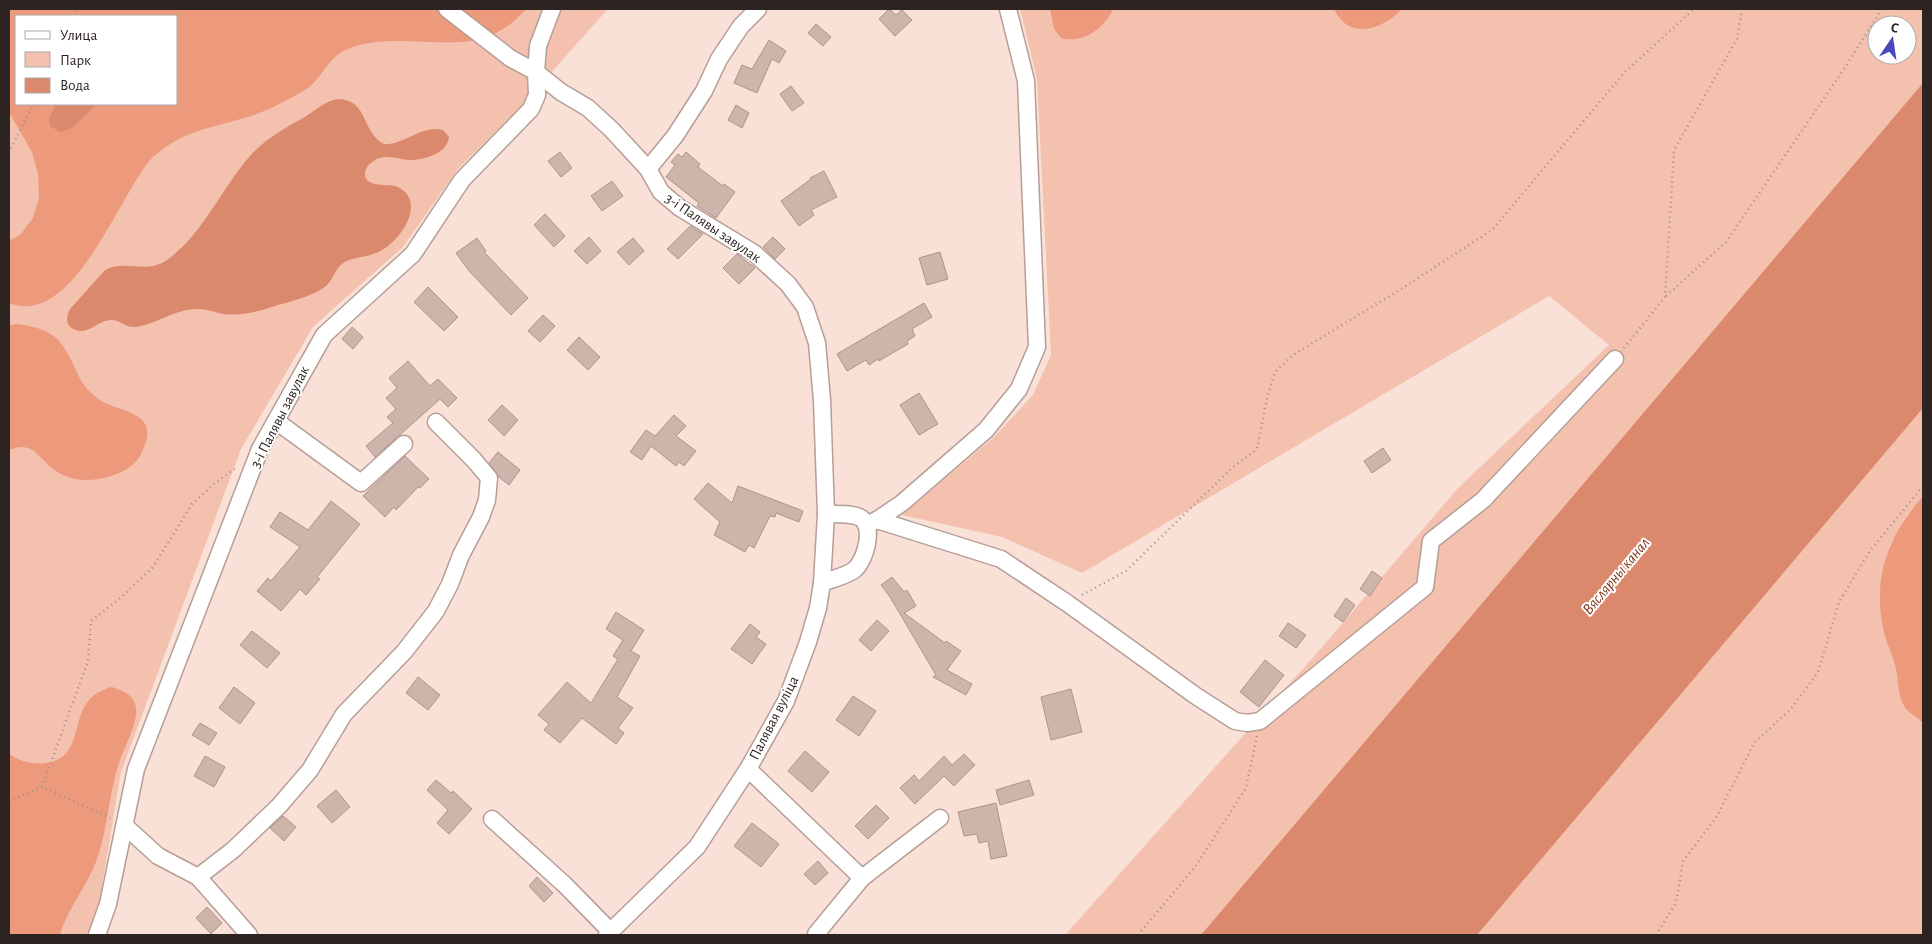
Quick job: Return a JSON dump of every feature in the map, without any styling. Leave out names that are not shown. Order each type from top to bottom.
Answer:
[{"type":"street","points":[[447,9],[510,58],[536,72]]},
{"type":"street","name":"3-і Палявы завулак","points":[[97,935],[108,904],[136,769],[260,449],[324,335],[413,254],[462,180],[532,110],[537,94],[538,46],[552,9]]},
{"type":"street","points":[[648,169],[674,136],[704,91],[719,59],[741,26],[758,9]]},
{"type":"street","points":[[822,583],[856,570],[869,540],[872,523],[902,502],[986,430],[1019,389],[1037,347],[1026,81],[1008,9]]},
{"type":"street","name":"3-і Палявы завулак","points":[[536,72],[562,92],[588,108],[612,129],[648,169],[661,192],[680,208],[754,253],[788,284],[805,307],[817,343],[822,400],[823,452]]},
{"type":"street","points":[[826,514],[861,518],[872,523],[1001,559],[1067,603],[1196,696],[1235,721],[1247,723],[1260,721],[1425,587],[1431,541],[1482,500],[1615,359]]},
{"type":"street","points":[[276,421],[361,483],[404,444]]},
{"type":"street","points":[[198,876],[233,850],[279,806],[310,770],[344,714],[404,652],[436,611],[450,584],[461,555],[481,517],[487,500],[488,478],[474,460],[436,422]]},
{"type":"street","name":"Палявая вуліца","points":[[609,934],[697,847],[748,769],[786,701],[808,642],[818,608],[822,583],[826,514],[823,452]]},
{"type":"street","points":[[748,769],[862,878]]},
{"type":"street","points":[[816,934],[862,878],[940,818]]},
{"type":"street","points":[[492,819],[566,885],[609,934]]},
{"type":"street","points":[[125,826],[158,856],[198,876],[249,935]]},
{"type":"path","points":[[1067,603],[1126,571],[1232,468],[1257,449],[1267,398],[1275,372],[1293,355],[1401,289],[1492,230],[1625,72],[1694,9]]},
{"type":"path","points":[[1665,297],[1674,150],[1737,39],[1742,9]]},
{"type":"path","points":[[1615,359],[1665,297],[1726,242],[1844,69],[1882,9]]},
{"type":"path","points":[[9,153],[33,105]]},
{"type":"path","points":[[9,801],[42,787],[88,662],[91,621],[119,599],[153,567],[192,504],[237,466]]},
{"type":"path","points":[[1656,935],[1676,903],[1683,860],[1716,818],[1754,743],[1790,710],[1818,672],[1839,602],[1870,551],[1923,486]]},
{"type":"path","points":[[1138,935],[1195,867],[1246,788],[1260,721]]},
{"type":"path","points":[[42,787],[103,814],[125,826]]},
{"type":"green space","points":[[9,9],[608,9],[522,105],[457,170],[403,247],[313,327],[241,449],[121,772],[99,904],[89,935],[9,935]]},
{"type":"green space","points":[[1020,9],[1923,9],[1923,496],[1907,515],[1890,545],[1885,562],[1881,598],[1884,633],[1898,673],[1900,696],[1904,706],[1923,724],[1923,935],[1065,935],[1317,653],[1458,488],[1609,345],[1549,296],[1082,573],[1002,537],[902,515],[993,438],[1033,395],[1051,355],[1037,79]]},
{"type":"shaded area","points":[[9,9],[526,9],[509,25],[491,35],[472,41],[392,41],[370,43],[350,48],[333,59],[310,87],[272,108],[242,119],[203,129],[175,141],[151,159],[138,177],[92,254],[74,278],[54,297],[32,306],[9,303],[9,241],[20,235],[33,218],[39,198],[38,174],[32,152],[9,112]]},
{"type":"shaded area","points":[[1050,9],[1113,9],[1098,29],[1084,37],[1069,39],[1061,38],[1054,29]]},
{"type":"shaded area","points":[[1334,9],[1402,9],[1376,27],[1357,29],[1340,19]]},
{"type":"shaded area","points":[[18,324],[38,328],[52,335],[63,346],[81,381],[90,392],[103,402],[143,420],[147,427],[147,436],[141,454],[131,466],[109,477],[81,480],[56,471],[30,449],[18,447],[9,450],[9,325]]},
{"type":"shaded area","points":[[1923,496],[1923,724],[1906,709],[1902,701],[1895,665],[1884,633],[1880,594],[1885,559],[1892,543],[1910,511]]},
{"type":"shaded area","points":[[112,687],[131,697],[135,704],[136,714],[133,728],[119,763],[104,833],[94,866],[68,915],[60,935],[9,935],[9,754],[31,763],[46,763],[57,760],[71,746],[83,709],[89,700],[94,695]]},
{"type":"water","name":"Вяслярны канал","points":[[1923,83],[1923,408],[1477,935],[1201,935]]},
{"type":"water","points":[[338,99],[355,105],[371,132],[384,144],[435,129],[443,130],[449,137],[448,143],[440,151],[428,157],[410,160],[385,157],[376,160],[367,168],[365,177],[368,181],[398,187],[406,193],[410,200],[411,209],[409,217],[394,241],[376,253],[343,263],[322,289],[301,298],[260,310],[242,314],[223,314],[197,309],[181,311],[136,327],[111,320],[102,322],[85,331],[70,327],[67,318],[70,309],[105,270],[120,266],[151,266],[167,260],[191,237],[240,169],[262,144],[321,106]]},
{"type":"water","points":[[56,105],[97,105],[72,128],[60,132],[50,126],[49,119]]},
{"type":"building","points":[[889,9],[896,15],[902,10],[912,20],[895,36],[879,19]]},
{"type":"building","points":[[816,24],[831,37],[823,46],[808,33]]},
{"type":"building","points":[[769,40],[786,51],[779,63],[772,59],[757,93],[734,83],[742,65],[752,69]]},
{"type":"building","points":[[791,86],[804,103],[792,111],[780,94]]},
{"type":"building","points":[[736,105],[749,113],[742,128],[728,120]]},
{"type":"building","points":[[560,152],[572,168],[561,177],[548,161]]},
{"type":"building","points":[[686,152],[700,164],[698,167],[723,186],[724,184],[735,192],[716,218],[697,206],[699,203],[666,177],[675,165],[671,162],[678,154],[682,157]]},
{"type":"building","points":[[824,171],[837,197],[811,210],[814,215],[799,226],[781,201],[810,178]]},
{"type":"building","points":[[612,181],[623,196],[602,211],[591,196]]},
{"type":"building","points":[[545,214],[565,236],[554,247],[534,225]]},
{"type":"building","points":[[690,226],[703,234],[678,259],[667,249]]},
{"type":"building","points":[[589,237],[601,251],[587,264],[574,251]]},
{"type":"building","points":[[773,237],[785,249],[775,259],[763,247]]},
{"type":"building","points":[[477,238],[486,251],[484,252],[528,298],[511,315],[469,271],[456,253]]},
{"type":"building","points":[[633,238],[644,251],[629,265],[617,252]]},
{"type":"building","points":[[940,252],[948,279],[927,285],[919,258]]},
{"type":"building","points":[[737,254],[755,268],[739,284],[723,268]]},
{"type":"building","points":[[428,287],[458,317],[444,331],[414,302]]},
{"type":"building","points":[[924,303],[932,317],[912,329],[915,336],[907,341],[908,344],[879,361],[878,359],[869,365],[866,360],[847,371],[837,354]]},
{"type":"building","points":[[543,315],[555,326],[540,342],[528,331]]},
{"type":"building","points":[[352,327],[363,337],[353,349],[342,339]]},
{"type":"building","points":[[579,337],[600,357],[588,370],[567,350]]},
{"type":"building","points":[[408,361],[430,386],[438,379],[457,398],[448,407],[440,399],[375,457],[366,446],[393,423],[387,417],[396,409],[386,398],[397,388],[389,378]]},
{"type":"building","points":[[919,393],[938,424],[919,435],[900,405]]},
{"type":"building","points":[[502,405],[518,420],[504,436],[488,420]]},
{"type":"building","points":[[674,415],[686,426],[676,436],[696,451],[684,466],[679,462],[676,466],[651,446],[642,460],[630,452],[646,430],[655,436]]},
{"type":"building","points":[[1383,448],[1391,460],[1372,473],[1364,461]]},
{"type":"building","points":[[498,452],[520,470],[509,485],[499,477],[489,463]]},
{"type":"building","points":[[405,456],[429,479],[420,488],[418,487],[396,510],[394,507],[385,517],[363,496]]},
{"type":"building","points":[[708,483],[732,503],[738,486],[803,511],[799,522],[776,513],[775,517],[770,516],[754,548],[749,545],[745,552],[714,535],[720,522],[694,499]]},
{"type":"building","points":[[331,501],[360,524],[317,577],[320,579],[306,595],[300,589],[281,611],[257,591],[268,578],[271,581],[300,547],[270,527],[280,512],[308,530]]},
{"type":"building","points":[[1372,571],[1382,578],[1370,596],[1360,589]]},
{"type":"building","points":[[892,577],[904,592],[907,590],[916,606],[904,613],[945,643],[946,641],[961,651],[947,670],[972,684],[966,695],[933,677],[936,675],[881,585]]},
{"type":"building","points":[[1346,598],[1355,605],[1343,622],[1334,616]]},
{"type":"building","points":[[616,612],[644,630],[631,651],[640,656],[617,697],[633,708],[618,728],[624,733],[616,744],[582,718],[560,743],[544,730],[549,724],[538,715],[567,682],[591,703],[618,659],[613,656],[623,640],[606,629]]},
{"type":"building","points":[[877,620],[889,631],[871,651],[859,640]]},
{"type":"building","points":[[1288,623],[1306,635],[1296,648],[1279,636]]},
{"type":"building","points":[[750,624],[760,632],[756,637],[766,644],[752,664],[731,649]]},
{"type":"building","points":[[252,631],[280,653],[267,668],[240,645]]},
{"type":"building","points":[[1265,660],[1284,675],[1259,707],[1240,692]]},
{"type":"building","points":[[418,677],[440,695],[428,710],[406,693]]},
{"type":"building","points":[[234,687],[255,703],[240,724],[219,708]]},
{"type":"building","points":[[1071,689],[1082,732],[1051,740],[1041,697]]},
{"type":"building","points":[[853,696],[876,711],[859,736],[836,720]]},
{"type":"building","points":[[200,723],[217,733],[209,745],[192,735]]},
{"type":"building","points":[[805,751],[829,772],[812,792],[788,771]]},
{"type":"building","points":[[964,754],[975,765],[954,786],[944,776],[915,804],[900,788],[914,775],[919,781],[944,756],[952,765]]},
{"type":"building","points":[[205,756],[225,767],[214,787],[194,776]]},
{"type":"building","points":[[436,780],[451,793],[453,791],[472,809],[449,834],[437,823],[448,810],[427,790]]},
{"type":"building","points":[[1029,780],[1034,795],[1000,805],[996,790]]},
{"type":"building","points":[[336,790],[350,807],[332,823],[317,806]]},
{"type":"building","points":[[996,803],[1007,856],[991,859],[988,841],[979,843],[977,834],[964,836],[958,812]]},
{"type":"building","points":[[876,805],[889,818],[868,839],[855,826]]},
{"type":"building","points":[[283,816],[296,827],[284,841],[270,828]]},
{"type":"building","points":[[752,823],[779,844],[761,867],[734,846]]},
{"type":"building","points":[[818,861],[828,873],[815,885],[804,874]]},
{"type":"building","points":[[537,877],[553,893],[544,902],[529,886]]},
{"type":"building","points":[[207,907],[222,923],[211,934],[196,918]]}]
